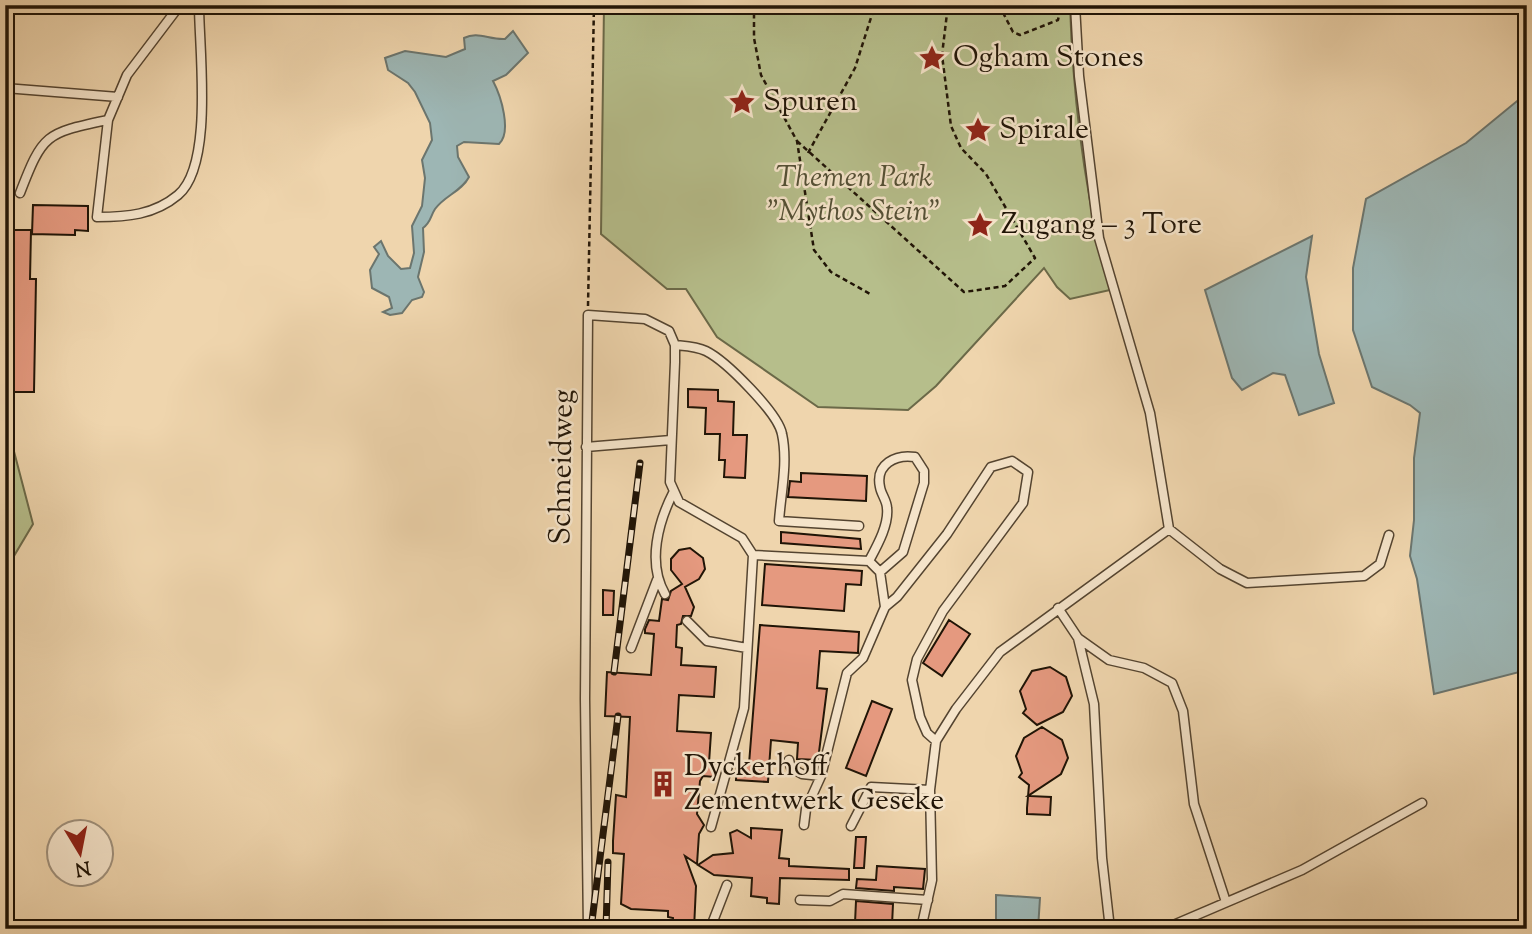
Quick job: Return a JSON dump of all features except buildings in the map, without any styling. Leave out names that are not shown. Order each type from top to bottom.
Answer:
[{"type":"lane","points":[[180,5],[127,75],[108,120],[97,217],[131,217],[154,209],[179,194],[190,180],[197,162],[200,121],[199,5]]},
{"type":"lane","points":[[1075,5],[1079,76],[1100,238],[1150,413],[1169,529],[1220,569],[1247,583],[1364,576],[1380,564],[1389,535]]},
{"type":"lane","points":[[5,88],[118,97]]},
{"type":"lane","points":[[20,193],[37,149],[51,137],[59,131],[108,120]]},
{"type":"lane","points":[[588,315],[645,319],[669,331],[674,345],[670,482],[679,502],[742,538],[753,555],[744,708],[712,827]]},
{"type":"lane","name":"Schneidweg","points":[[588,315],[588,929]]},
{"type":"lane","points":[[674,345],[694,346],[709,352],[771,412],[782,430],[785,450],[779,521],[859,526]]},
{"type":"lane","points":[[586,447],[671,440]]},
{"type":"lane","points":[[869,561],[881,537],[888,508],[879,484],[882,467],[895,457],[915,457],[924,471],[924,483],[903,552],[880,572]]},
{"type":"lane","points":[[804,825],[806,809],[821,776],[847,673],[863,658],[885,607],[897,597],[947,534],[991,467],[1012,461],[1028,472],[1023,503],[943,611],[917,659],[912,680],[920,718],[927,733],[936,741]]},
{"type":"lane","points":[[665,594],[657,580],[655,564],[662,514],[674,491]]},
{"type":"lane","points":[[921,929],[932,880],[930,790],[936,741],[956,709],[1000,652],[1169,529]]},
{"type":"lane","points":[[753,555],[869,561],[880,572],[885,607]]},
{"type":"lane","points":[[631,648],[657,580]]},
{"type":"lane","points":[[1058,608],[1078,638],[1094,704],[1102,859],[1110,929]]},
{"type":"lane","points":[[687,621],[707,641],[747,648]]},
{"type":"lane","points":[[1078,638],[1109,660],[1144,668],[1172,683],[1183,710],[1194,804],[1226,902]]},
{"type":"lane","points":[[789,760],[791,768],[802,774],[821,776]]},
{"type":"lane","points":[[851,826],[872,787],[930,790]]},
{"type":"lane","points":[[1164,929],[1302,870],[1422,803]]},
{"type":"lane","points":[[710,929],[727,886]]},
{"type":"lane","points":[[800,900],[830,901],[844,894],[928,900]]},
{"type":"path","points":[[588,315],[594,5]]},
{"type":"path","points":[[754,5],[754,38],[761,75],[797,141],[964,292],[1005,286],[1035,258],[986,174],[961,148],[951,126],[942,55],[948,5]]},
{"type":"path","points":[[808,153],[855,68],[875,5]]},
{"type":"path","points":[[999,5],[1013,32],[1020,35],[1058,20],[1061,5]]},
{"type":"path","points":[[797,141],[814,250],[831,272],[872,295]]},
{"type":"green space","name":"Themen Park \"Mythos Stein\"","points":[[604,5],[1070,5],[1082,149],[1110,290],[1070,299],[1057,287],[1044,268],[936,386],[908,410],[818,407],[717,337],[686,289],[667,289],[601,234]]},
{"type":"green space","points":[[5,440],[11,440],[33,524],[5,571]]},
{"type":"water","points":[[513,31],[528,53],[506,75],[493,81],[504,114],[503,138],[499,144],[464,142],[457,146],[458,157],[469,177],[439,204],[423,228],[424,252],[418,277],[424,292],[422,297],[412,300],[402,313],[390,315],[383,312],[392,308],[389,297],[372,288],[370,270],[379,254],[374,247],[381,241],[388,256],[401,269],[410,268],[414,253],[412,226],[422,206],[425,178],[422,160],[432,140],[430,123],[415,92],[408,83],[388,70],[385,58],[405,51],[446,57],[465,49],[464,38],[469,36],[505,39]]},
{"type":"water","points":[[1527,93],[1527,670],[1434,694],[1417,579],[1410,556],[1414,520],[1414,458],[1420,413],[1410,405],[1372,387],[1353,330],[1353,268],[1366,199],[1466,143]]},
{"type":"water","points":[[1312,236],[1306,277],[1319,354],[1334,403],[1299,415],[1285,375],[1273,373],[1242,390],[1232,378],[1205,290]]},
{"type":"water","points":[[996,895],[1040,898],[1038,929],[996,929]]},
{"type":"railway","points":[[614,672],[640,463]]},
{"type":"railway","points":[[591,929],[618,716]]},
{"type":"railway","points":[[606,929],[608,862]]},
{"type":"place","name":"Ogham Stones","points":[[932,58]]},
{"type":"place","name":"Spuren","points":[[742,102]]},
{"type":"place","name":"Spirale","points":[[978,130]]},
{"type":"place","name":"Zugang – 3 Tore","points":[[980,225]]},
{"type":"place","name":"Dyckerhoff Zementwerk Geseke","points":[[663,784]]}]
